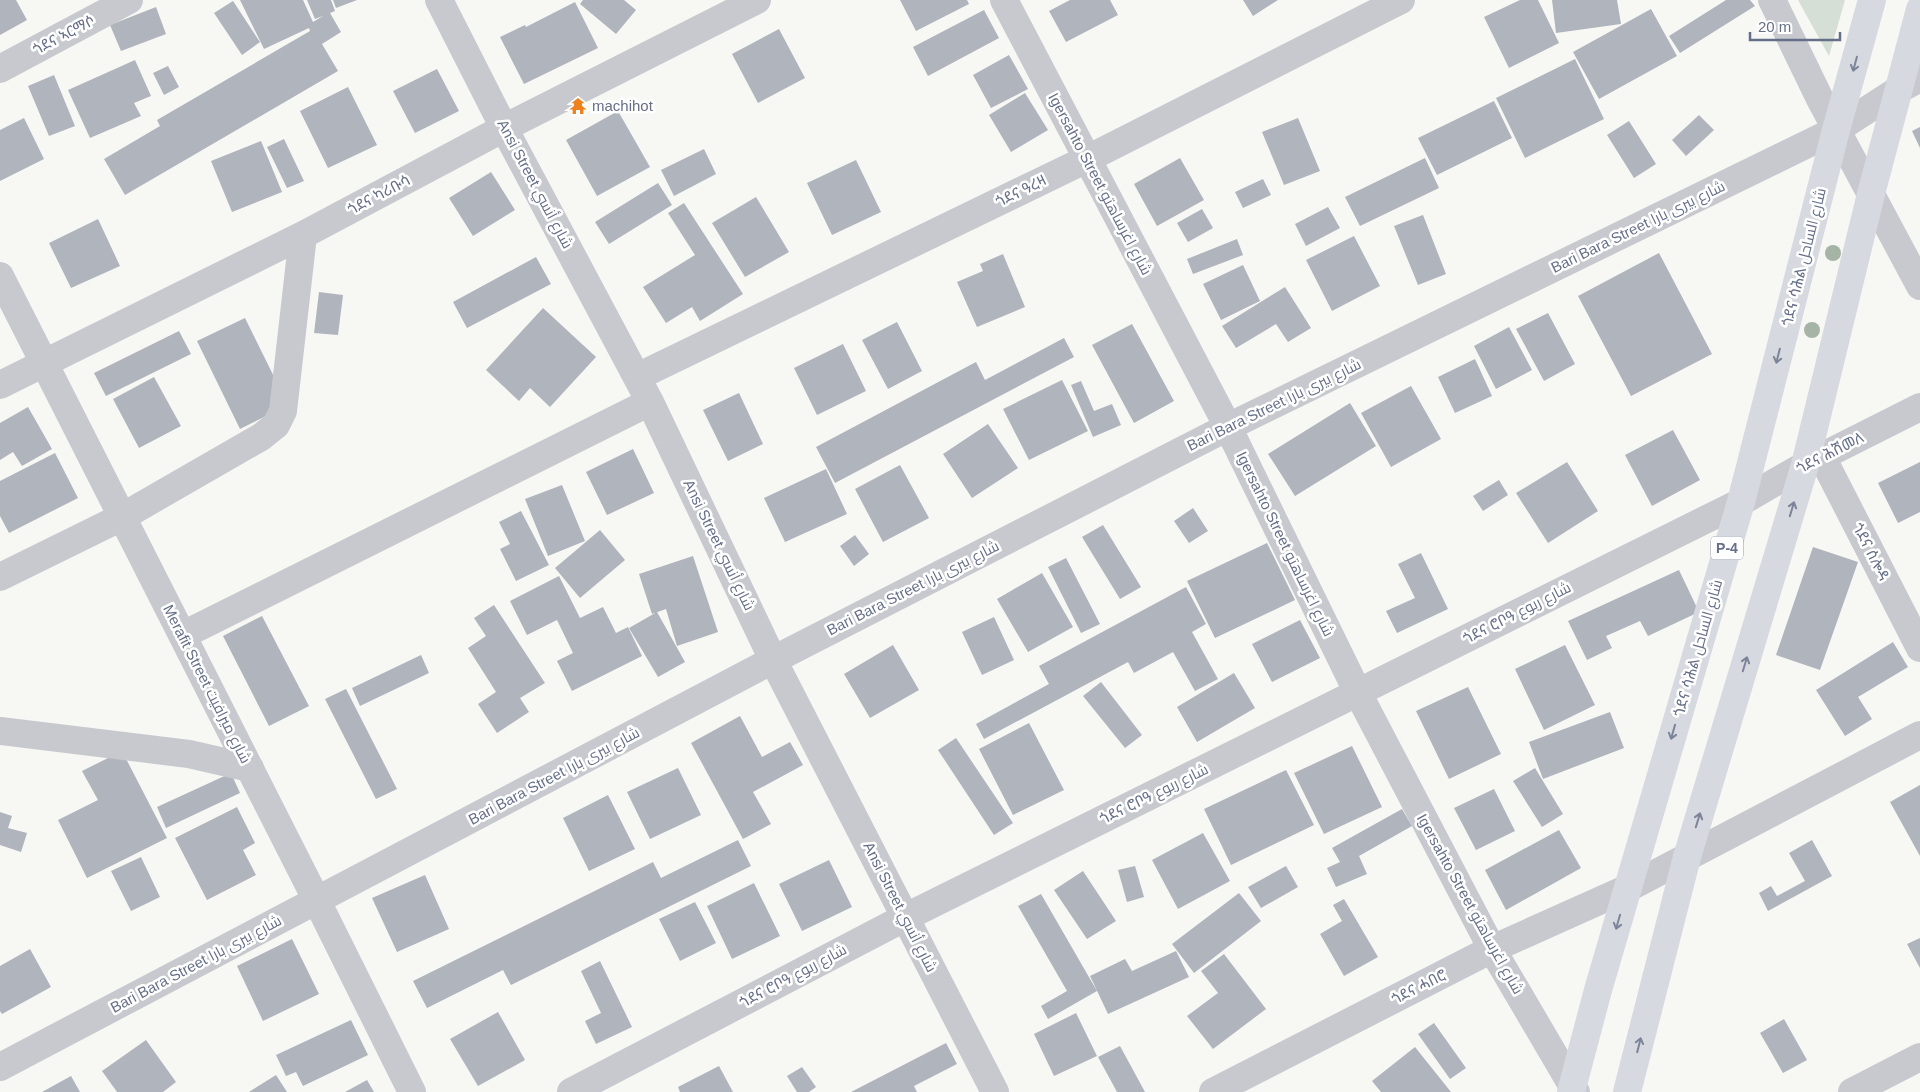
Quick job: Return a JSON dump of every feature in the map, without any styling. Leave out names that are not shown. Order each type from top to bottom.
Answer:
[{"type":"highway","name":"ጎደና ሳሕል شارع الساحل","points":[[1573,1089],[1628,888],[1741,502],[1836,130],[1872,0]]},
{"type":"highway","points":[[1627,1092],[1687,857],[1813,461],[1871,194],[1909,84],[1920,9]]},
{"type":"street","name":"ጎደና ኣርማሶ","points":[[0,69],[129,0]]},
{"type":"street","name":"Ansi Street شارع أنسي","points":[[439,0],[504,128],[650,402],[773,660],[995,1092]]},
{"type":"street","name":"ጎደና ካሪቡሳ","points":[[0,386],[303,235],[504,128],[756,0]]},
{"type":"street","name":"Igersahto Street شارع اغرساهتو","points":[[1004,0],[1228,427],[1358,693],[1492,949],[1573,1089]]},
{"type":"street","name":"ጎደና ዓረዛ","points":[[637,377],[1087,159],[1401,0]]},
{"type":"street","points":[[1772,0],[1836,130],[1920,286]]},
{"type":"street","name":"Bari Bara Street شارع بيرى بارا","points":[[0,1067],[773,660],[1228,427],[1836,130],[1909,84]]},
{"type":"street","points":[[0,577],[122,517],[261,437],[276,424],[283,411],[303,235]]},
{"type":"street","name":"Merafit Street شارع ميرافيت","points":[[0,276],[412,1092]]},
{"type":"street","points":[[183,636],[650,402]]},
{"type":"street","name":"ጎደና ሕሽመለ","points":[[1741,502],[1813,461],[1920,407]]},
{"type":"street","name":"ጎደና ሰሎዳ","points":[[1813,461],[1920,648]]},
{"type":"street","name":"ጎደና ሮቦዓ شارع ربوع","points":[[571,1092],[906,918],[1741,502]]},
{"type":"street","points":[[0,731],[188,754],[250,768]]},
{"type":"street","name":"ጎደና ሓበሮ","points":[[1213,1092],[1492,949],[1628,888],[1920,735]]},
{"type":"street","points":[[1852,1092],[1920,1058]]},
{"type":"shaded area","points":[[1798,0],[1845,0],[1829,56]]},
{"type":"building","points":[[0,0],[16,0],[27,20],[0,35]]},
{"type":"building","points":[[240,0],[303,0],[313,22],[323,16],[315,19],[307,0],[331,0],[335,11],[330,13],[341,32],[322,44],[338,71],[125,195],[104,159],[160,126],[157,120],[310,31],[309,28],[264,49]]},
{"type":"building","points":[[333,0],[357,0],[336,8]]},
{"type":"building","points":[[583,0],[624,0],[636,10],[616,34],[580,4]]},
{"type":"building","points":[[900,0],[967,0],[969,4],[916,31]]},
{"type":"building","points":[[1070,0],[1110,0],[1118,15],[1066,42],[1049,11]]},
{"type":"building","points":[[1243,0],[1278,0],[1253,16]]},
{"type":"building","points":[[1520,0],[1538,0],[1559,43],[1509,68],[1484,17]]},
{"type":"building","points":[[1552,0],[1617,0],[1621,24],[1556,33]]},
{"type":"building","points":[[1726,0],[1750,0],[1755,6],[1680,53],[1669,36]]},
{"type":"building","points":[[233,1],[260,42],[242,55],[214,13]]},
{"type":"building","points":[[575,2],[598,48],[524,84],[500,37],[525,25],[526,27]]},
{"type":"building","points":[[156,7],[166,34],[121,51],[110,25]]},
{"type":"building","points":[[1651,9],[1677,56],[1599,99],[1573,52]]},
{"type":"building","points":[[984,10],[999,38],[928,76],[913,47]]},
{"type":"building","points":[[779,29],[805,78],[758,103],[732,54]]},
{"type":"building","points":[[1009,55],[1028,89],[991,108],[973,75]]},
{"type":"building","points":[[1575,59],[1604,119],[1525,158],[1496,98]]},
{"type":"building","points":[[135,60],[151,96],[134,103],[141,116],[90,138],[68,90]]},
{"type":"building","points":[[168,66],[179,87],[164,95],[153,73]]},
{"type":"building","points":[[437,69],[459,111],[415,133],[393,91]]},
{"type":"building","points":[[54,75],[75,126],[49,136],[28,86]]},
{"type":"building","points":[[348,87],[377,145],[328,168],[300,111]]},
{"type":"building","points":[[1025,93],[1048,130],[1011,152],[989,115]]},
{"type":"building","points":[[1494,101],[1512,138],[1437,175],[1418,138]]},
{"type":"building","points":[[618,111],[650,167],[597,196],[566,140]]},
{"type":"building","points":[[1699,115],[1714,130],[1686,156],[1672,140]]},
{"type":"building","points":[[24,118],[44,159],[0,181],[0,130]]},
{"type":"building","points":[[1298,118],[1320,171],[1284,185],[1262,132]]},
{"type":"building","points":[[1629,121],[1656,164],[1634,178],[1607,135]]},
{"type":"building","points":[[1920,127],[1920,148],[1912,131]]},
{"type":"building","points":[[284,139],[304,181],[287,188],[267,147]]},
{"type":"building","points":[[261,141],[282,192],[232,212],[211,161]]},
{"type":"building","points":[[704,149],[716,174],[674,196],[661,170]]},
{"type":"building","points":[[1180,158],[1204,200],[1157,226],[1134,184]]},
{"type":"building","points":[[1425,158],[1439,188],[1360,226],[1345,197]]},
{"type":"building","points":[[856,160],[881,212],[832,235],[807,183]]},
{"type":"building","points":[[491,172],[515,210],[473,236],[449,198]]},
{"type":"building","points":[[1263,179],[1271,195],[1243,208],[1235,192]]},
{"type":"building","points":[[658,183],[672,205],[609,244],[595,222]]},
{"type":"building","points":[[756,197],[789,252],[745,277],[712,223]]},
{"type":"building","points":[[684,203],[743,294],[700,321],[692,307],[666,323],[643,287],[695,255],[668,213]]},
{"type":"building","points":[[1328,207],[1340,228],[1306,246],[1295,224]]},
{"type":"building","points":[[1202,209],[1213,228],[1188,242],[1177,223]]},
{"type":"building","points":[[1423,215],[1446,274],[1418,285],[1394,226]]},
{"type":"building","points":[[98,219],[120,266],[71,288],[49,243]]},
{"type":"building","points":[[1354,236],[1380,286],[1332,311],[1306,260]]},
{"type":"building","points":[[1237,239],[1243,255],[1193,274],[1187,259]]},
{"type":"building","points":[[1659,253],[1712,354],[1631,396],[1578,296]]},
{"type":"building","points":[[1003,254],[1025,307],[977,327],[957,282],[983,271],[980,264]]},
{"type":"building","points":[[536,257],[551,284],[467,328],[453,302]]},
{"type":"building","points":[[1243,265],[1260,301],[1221,320],[1203,284]]},
{"type":"building","points":[[1285,287],[1311,328],[1288,342],[1276,324],[1236,348],[1222,326]]},
{"type":"building","points":[[319,292],[343,295],[338,335],[314,333]]},
{"type":"building","points":[[543,308],[596,357],[550,407],[530,388],[519,401],[486,370]]},
{"type":"building","points":[[1548,313],[1575,364],[1544,381],[1516,329]]},
{"type":"building","points":[[245,318],[288,405],[240,429],[197,341]]},
{"type":"building","points":[[897,322],[922,371],[888,389],[862,340]]},
{"type":"building","points":[[1132,324],[1174,401],[1134,423],[1092,345]]},
{"type":"building","points":[[1509,327],[1532,370],[1496,389],[1474,346]]},
{"type":"building","points":[[179,331],[191,354],[106,396],[94,373]]},
{"type":"building","points":[[1064,338],[1074,357],[835,483],[816,447],[976,362],[985,380]]},
{"type":"building","points":[[843,344],[866,391],[817,415],[794,368]]},
{"type":"building","points":[[1475,359],[1492,396],[1455,413],[1438,377]]},
{"type":"building","points":[[154,377],[181,426],[139,448],[113,399]]},
{"type":"building","points":[[1062,380],[1088,431],[1029,460],[1003,409]]},
{"type":"building","points":[[1081,381],[1094,411],[1112,404],[1121,425],[1093,437],[1071,385]]},
{"type":"building","points":[[1411,386],[1441,439],[1391,467],[1361,413]]},
{"type":"building","points":[[739,393],[763,444],[728,461],[703,410]]},
{"type":"building","points":[[1350,403],[1376,446],[1295,496],[1268,454]]},
{"type":"building","points":[[28,407],[52,449],[22,466],[13,452],[0,460],[0,423]]},
{"type":"building","points":[[988,424],[1018,468],[972,498],[943,454]]},
{"type":"building","points":[[1673,430],[1700,480],[1652,506],[1625,455]]},
{"type":"building","points":[[633,449],[654,493],[607,515],[586,472]]},
{"type":"building","points":[[55,453],[78,498],[9,533],[0,516],[0,481]]},
{"type":"building","points":[[1567,462],[1598,511],[1548,543],[1516,493]]},
{"type":"building","points":[[1920,462],[1920,512],[1898,523],[1878,483]]},
{"type":"building","points":[[900,465],[929,518],[883,542],[855,489]]},
{"type":"building","points":[[826,469],[847,514],[785,542],[764,498]]},
{"type":"building","points":[[1499,480],[1508,495],[1483,511],[1473,496]]},
{"type":"building","points":[[562,485],[585,541],[548,556],[525,499]]},
{"type":"building","points":[[1193,508],[1208,531],[1189,543],[1174,521]]},
{"type":"building","points":[[521,511],[549,565],[516,581],[500,549],[510,544],[499,522]]},
{"type":"building","points":[[1103,525],[1141,587],[1120,599],[1082,537]]},
{"type":"building","points":[[600,530],[625,560],[580,598],[555,568]]},
{"type":"building","points":[[855,535],[869,554],[854,566],[840,546]]},
{"type":"building","points":[[1267,543],[1295,600],[1215,638],[1187,581]]},
{"type":"building","points":[[1813,547],[1858,562],[1820,670],[1776,655]]},
{"type":"building","points":[[1421,553],[1448,609],[1397,633],[1386,611],[1415,598],[1398,564]]},
{"type":"building","points":[[693,556],[718,632],[677,646],[666,609],[652,614],[639,574]]},
{"type":"building","points":[[1066,558],[1100,624],[1081,633],[1048,567]]},
{"type":"building","points":[[1679,570],[1699,612],[1648,636],[1640,621],[1606,636],[1612,648],[1587,660],[1568,621]]},
{"type":"building","points":[[1042,573],[1073,627],[1028,652],[997,599]]},
{"type":"building","points":[[559,576],[580,618],[603,607],[616,633],[628,627],[642,656],[572,691],[557,661],[573,653],[557,620],[527,635],[510,601]]},
{"type":"building","points":[[1186,587],[1206,624],[1192,632],[1218,679],[1195,691],[1173,652],[1134,673],[1128,662],[984,739],[976,724],[1049,684],[1039,666]]},
{"type":"building","points":[[494,605],[545,683],[520,698],[529,712],[497,733],[478,704],[496,692],[468,648],[486,636],[474,618]]},
{"type":"building","points":[[657,612],[685,662],[658,677],[629,628]]},
{"type":"building","points":[[262,616],[309,706],[269,726],[223,636]]},
{"type":"building","points":[[994,617],[1014,660],[982,675],[962,632]]},
{"type":"building","points":[[1300,620],[1320,658],[1272,682],[1252,644]]},
{"type":"building","points":[[1893,642],[1908,667],[1858,697],[1872,719],[1845,736],[1816,690]]},
{"type":"building","points":[[893,645],[919,690],[870,718],[844,674]]},
{"type":"building","points":[[1565,645],[1595,705],[1544,730],[1515,669]]},
{"type":"building","points":[[421,655],[429,673],[360,706],[352,688]]},
{"type":"building","points":[[1234,673],[1255,708],[1197,742],[1177,707]]},
{"type":"building","points":[[1101,682],[1142,735],[1125,748],[1083,696]]},
{"type":"building","points":[[1468,687],[1501,754],[1449,779],[1416,711]]},
{"type":"building","points":[[346,689],[397,789],[376,799],[325,699]]},
{"type":"building","points":[[1610,712],[1624,748],[1543,779],[1529,742]]},
{"type":"building","points":[[740,716],[762,757],[790,742],[803,765],[753,792],[771,824],[743,839],[691,743]]},
{"type":"building","points":[[1029,723],[1064,790],[1013,815],[979,749]]},
{"type":"building","points":[[956,738],[1013,823],[994,835],[938,750]]},
{"type":"building","points":[[1352,746],[1382,807],[1324,834],[1294,773]]},
{"type":"building","points":[[122,751],[167,838],[87,878],[58,820],[98,800],[82,771]]},
{"type":"building","points":[[678,768],[701,815],[650,839],[627,792]]},
{"type":"building","points":[[1535,768],[1563,814],[1542,827],[1513,781]]},
{"type":"building","points":[[1286,770],[1314,825],[1231,865],[1204,809]]},
{"type":"building","points":[[231,773],[240,793],[166,828],[157,807]]},
{"type":"building","points":[[1920,785],[1920,856],[1890,802]]},
{"type":"building","points":[[1494,789],[1515,831],[1476,850],[1454,808]]},
{"type":"building","points":[[608,795],[635,849],[589,871],[563,818]]},
{"type":"building","points":[[237,807],[255,843],[243,850],[256,875],[207,900],[175,838]]},
{"type":"building","points":[[1402,809],[1412,826],[1359,856],[1367,874],[1336,887],[1327,868],[1340,862],[1332,848]]},
{"type":"building","points":[[0,812],[12,816],[8,828],[27,833],[21,852],[0,845]]},
{"type":"building","points":[[1559,830],[1581,868],[1506,910],[1485,870]]},
{"type":"building","points":[[1203,833],[1230,881],[1178,909],[1152,860]]},
{"type":"building","points":[[738,840],[751,866],[511,985],[503,970],[427,1008],[413,981],[653,862],[661,878]]},
{"type":"building","points":[[1812,840],[1832,876],[1768,911],[1759,893],[1771,886],[1777,896],[1805,881],[1789,853]]},
{"type":"building","points":[[141,857],[160,897],[131,911],[111,871]]},
{"type":"building","points":[[829,860],[852,907],[802,931],[779,884]]},
{"type":"building","points":[[1135,866],[1144,897],[1127,902],[1118,870]]},
{"type":"building","points":[[1286,866],[1298,887],[1261,908],[1248,887]]},
{"type":"building","points":[[1083,871],[1116,921],[1087,939],[1054,890]]},
{"type":"building","points":[[425,875],[449,929],[397,952],[372,898]]},
{"type":"building","points":[[754,883],[780,936],[732,959],[707,906]]},
{"type":"building","points":[[1239,893],[1261,921],[1194,973],[1172,944]]},
{"type":"building","points":[[1041,894],[1097,991],[1048,1019],[1041,1006],[1067,991],[1018,906]]},
{"type":"building","points":[[1344,899],[1378,957],[1344,976],[1320,934],[1342,921],[1333,905]]},
{"type":"building","points":[[695,902],[716,943],[680,961],[659,919]]},
{"type":"building","points":[[1920,938],[1920,968],[1907,944]]},
{"type":"building","points":[[292,939],[319,994],[263,1021],[237,966]]},
{"type":"building","points":[[30,949],[51,987],[2,1014],[0,1011],[0,966]]},
{"type":"building","points":[[1176,951],[1189,977],[1108,1014],[1090,976],[1125,959],[1132,971]]},
{"type":"building","points":[[1224,954],[1266,1009],[1213,1049],[1187,1016],[1218,993],[1201,971]]},
{"type":"building","points":[[600,961],[632,1027],[596,1044],[585,1021],[601,1013],[581,971]]},
{"type":"building","points":[[498,1012],[525,1060],[478,1086],[450,1039]]},
{"type":"building","points":[[1076,1013],[1097,1056],[1054,1076],[1034,1034]]},
{"type":"building","points":[[1784,1019],[1807,1060],[1783,1073],[1760,1033]]},
{"type":"building","points":[[351,1020],[368,1055],[303,1086],[296,1072],[286,1076],[276,1055]]},
{"type":"building","points":[[1434,1023],[1466,1068],[1450,1079],[1418,1034]]},
{"type":"building","points":[[146,1040],[176,1082],[163,1092],[117,1092],[102,1071]]},
{"type":"building","points":[[946,1043],[957,1064],[914,1086],[917,1092],[851,1092]]},
{"type":"building","points":[[1120,1046],[1145,1092],[1117,1092],[1098,1057]]},
{"type":"building","points":[[1415,1047],[1451,1092],[1381,1092],[1372,1081]]},
{"type":"building","points":[[719,1066],[733,1092],[680,1092],[678,1087]]},
{"type":"building","points":[[802,1067],[816,1087],[809,1092],[797,1092],[787,1076]]},
{"type":"building","points":[[276,1075],[287,1092],[249,1092]]},
{"type":"building","points":[[71,1076],[80,1092],[42,1092]]},
{"type":"building","points":[[367,1080],[374,1092],[345,1092]]},
{"type":"place","name":"machihot","points":[[578,106]]}]
